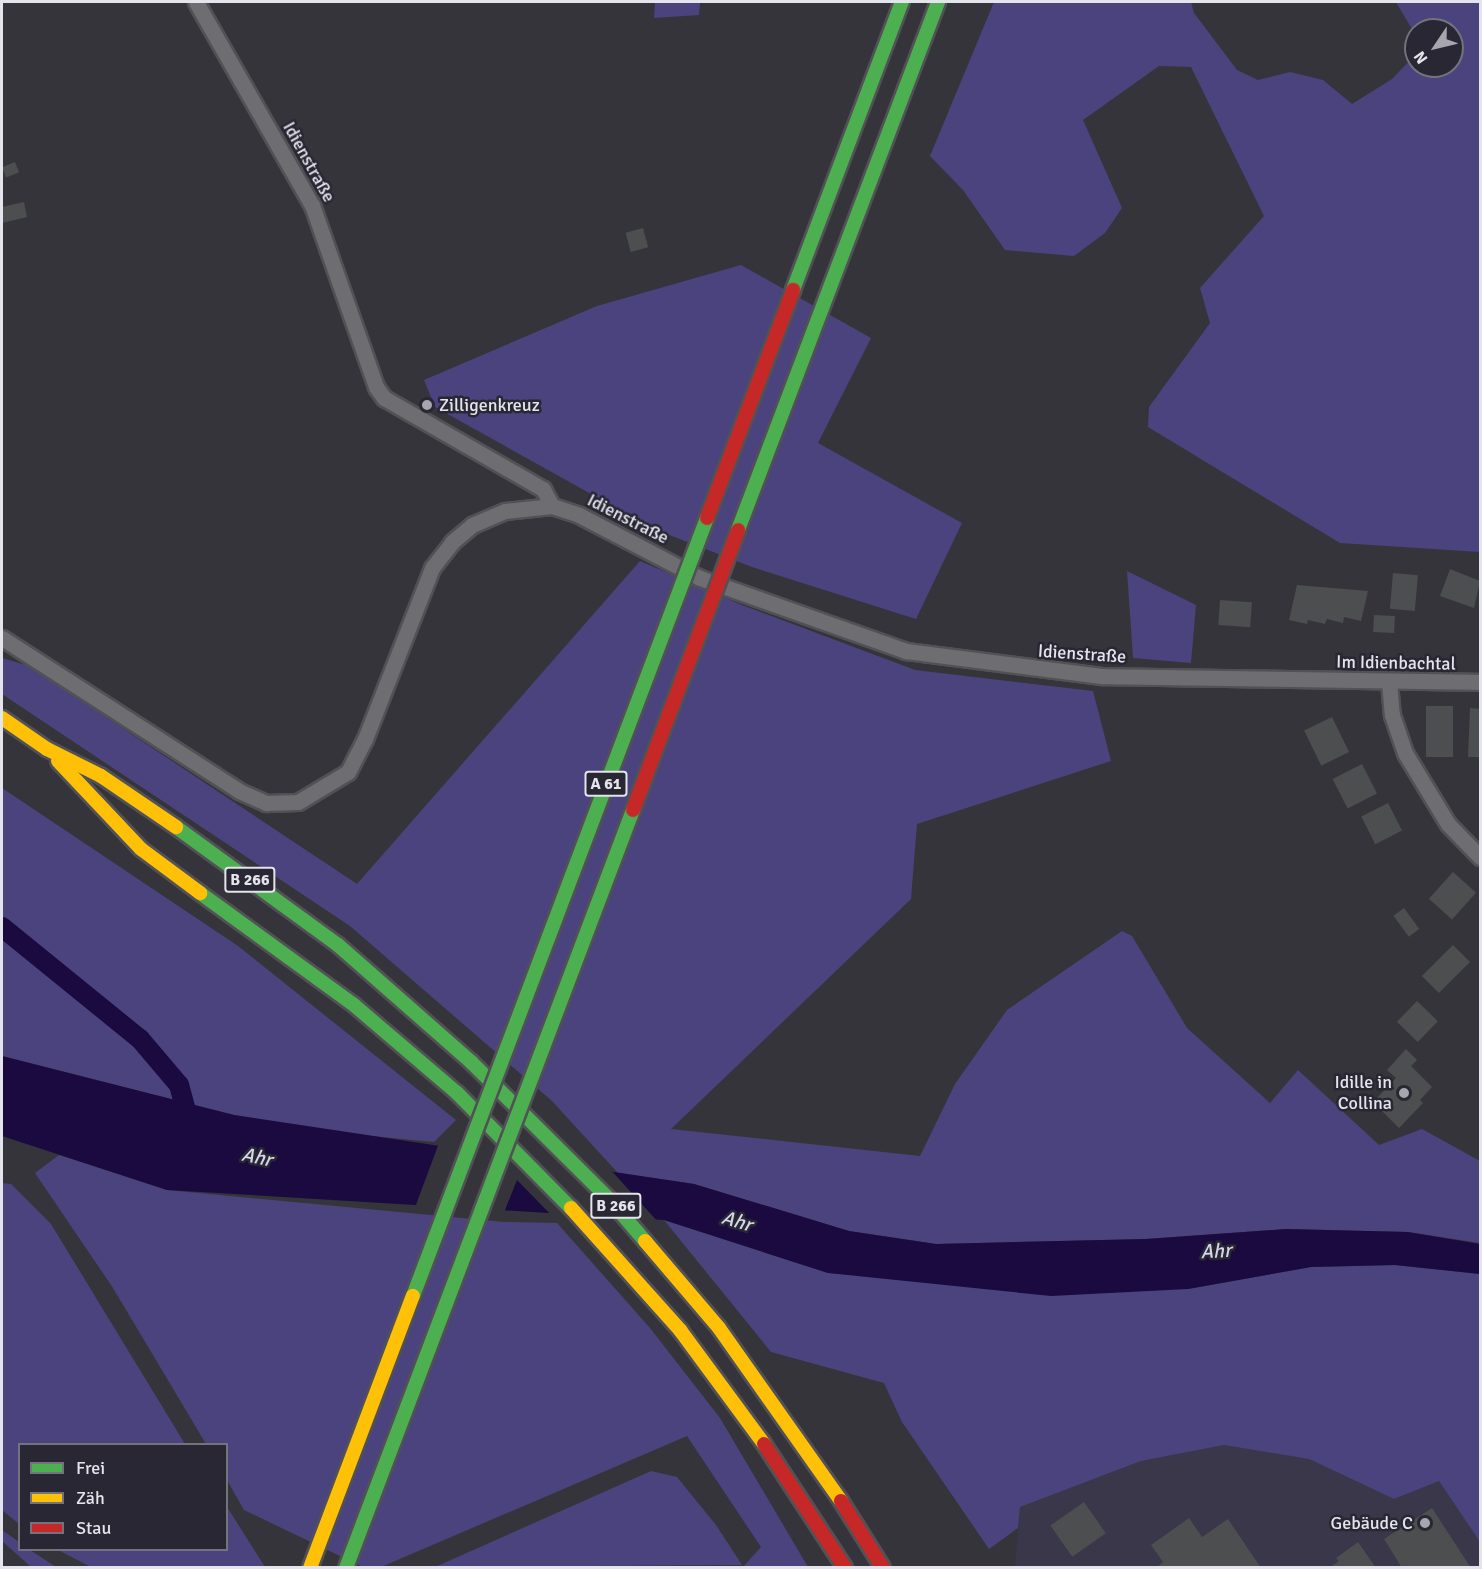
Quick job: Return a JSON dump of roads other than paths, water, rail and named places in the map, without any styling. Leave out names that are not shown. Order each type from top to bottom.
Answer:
[{"type":"highway","name":"A 61","points":[[310,1568],[902,2]]},
{"type":"highway","name":"A 61","points":[[346,1568],[938,2]]},
{"type":"highway","name":"B 266","points":[[2,718],[47,749],[101,776],[230,865],[338,945],[438,1032],[610,1200],[719,1328],[772,1399],[883,1568]]},
{"type":"highway","name":"B 266","points":[[47,749],[141,849],[316,975],[404,1046],[581,1217],[680,1330],[734,1399],[845,1568]]},
{"type":"street","name":"Idienstraße","points":[[196,2],[312,205],[380,392],[394,406],[543,489],[552,506],[579,515],[700,578],[906,651],[1101,676],[1311,681]]},
{"type":"street","points":[[2,638],[239,790],[266,803],[298,802],[348,772],[365,739],[432,568],[452,542],[472,525],[505,510],[552,506]]},
{"type":"street","name":"Im Idienbachtal","points":[[1311,681],[1480,682]]},
{"type":"street","points":[[1389,682],[1392,715],[1405,753],[1448,824],[1480,857]]},
{"type":"water","name":"Ahr","points":[[2,1056],[234,1115],[694,1184],[849,1231],[936,1244],[1146,1239],[1286,1229],[1408,1232],[1480,1244],[1480,1274],[1395,1265],[1311,1267],[1188,1289],[1051,1296],[828,1273],[664,1220],[167,1190],[2,1136]]},
{"type":"waterway","points":[[2,927],[140,1039],[179,1085],[191,1129]]},
{"type":"place","name":"Zilligenkreuz","points":[[427,405]]},
{"type":"place","name":"Idille in Collina","points":[[1404,1093]]},
{"type":"place","name":"Gebäude C","points":[[1425,1523]]}]
